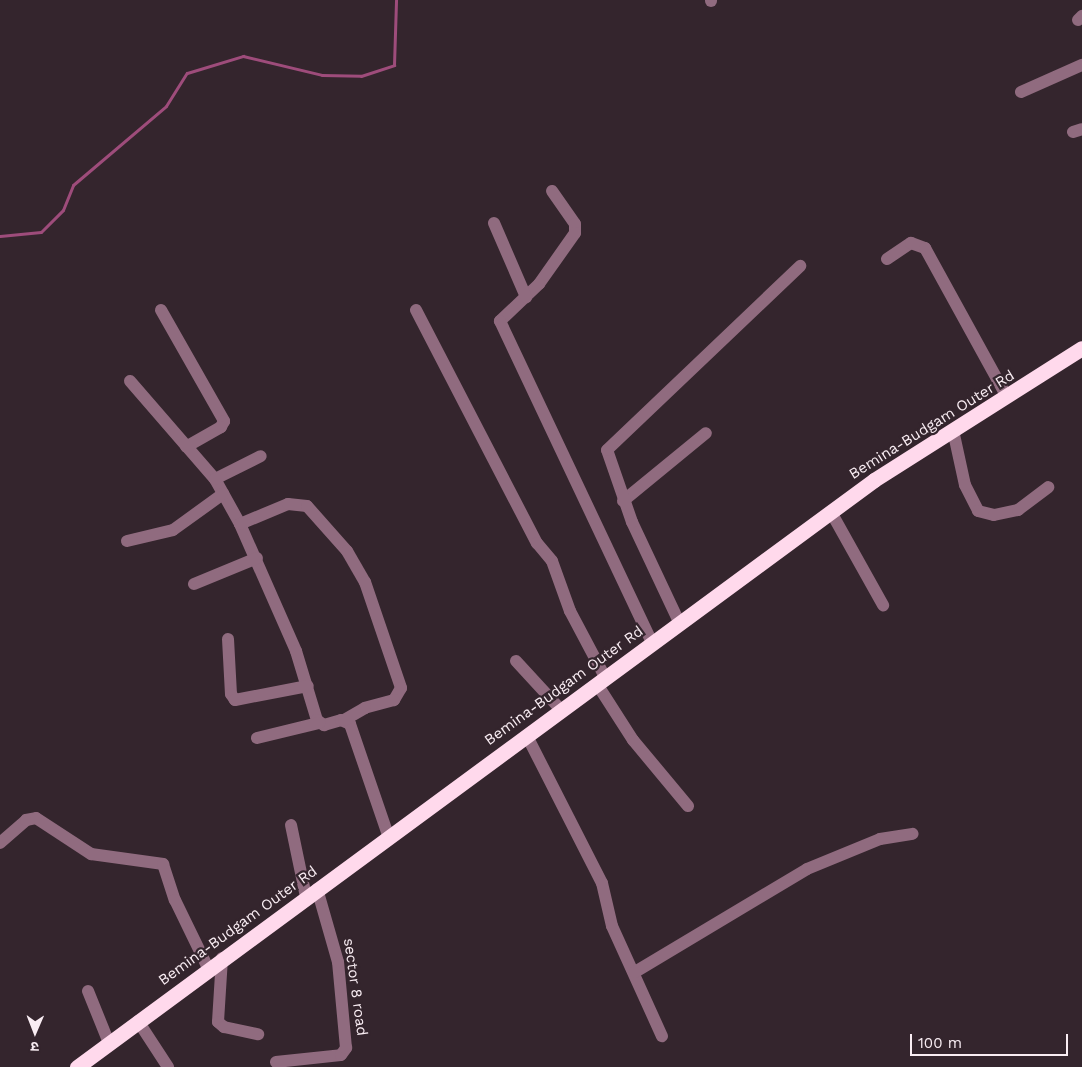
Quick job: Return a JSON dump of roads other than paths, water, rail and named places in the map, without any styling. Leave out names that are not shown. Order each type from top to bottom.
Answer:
[{"type":"highway","name":"Bemina-Budgam Outer Rd","points":[[77,1067],[208,968],[389,838],[562,711],[652,642],[680,624],[831,512],[953,430],[1082,348]]},
{"type":"street","points":[[1021,92],[1082,65]]},
{"type":"street","points":[[552,191],[576,230],[526,297],[500,317],[501,326],[652,642]]},
{"type":"street","points":[[494,223],[526,297]]},
{"type":"street","points":[[887,260],[911,243],[925,248],[1007,397]]},
{"type":"street","points":[[680,624],[623,501],[606,454],[613,440],[800,266]]},
{"type":"street","points":[[161,310],[224,421],[221,427],[186,447]]},
{"type":"street","points":[[416,310],[537,543],[552,561],[570,611],[601,681],[633,740],[688,806]]},
{"type":"street","points":[[130,381],[215,479],[240,524],[257,558],[308,686],[319,724]]},
{"type":"street","points":[[953,430],[965,485],[978,511],[994,515],[1018,510],[1048,487]]},
{"type":"street","points":[[623,501],[706,433]]},
{"type":"street","points":[[215,479],[261,456]]},
{"type":"street","points":[[127,541],[173,530],[223,494]]},
{"type":"street","points":[[240,524],[288,504],[307,506],[347,551],[365,582],[401,688],[394,700],[365,708],[344,720],[257,738]]},
{"type":"street","points":[[831,512],[883,605]]},
{"type":"street","points":[[194,584],[257,558]]},
{"type":"street","points":[[228,640],[231,694],[235,700],[308,686]]},
{"type":"street","points":[[516,661],[562,711]]},
{"type":"street","points":[[344,720],[350,724],[389,838]]},
{"type":"street","points":[[527,736],[602,883],[612,926],[634,972],[641,998],[662,1036]]},
{"type":"street","points":[[0,843],[26,820],[36,818],[91,854],[164,864],[174,900],[208,968]]},
{"type":"street","points":[[291,825],[311,893]]},
{"type":"street","points":[[634,972],[807,869],[880,839],[913,834]]},
{"type":"street","name":"sector 8 road","points":[[276,1062],[336,1056],[346,1048],[337,956],[311,893]]},
{"type":"street","points":[[222,958],[218,1022],[224,1027],[258,1034]]},
{"type":"street","points":[[88,991],[109,1043]]},
{"type":"street","points":[[138,1021],[168,1067]]},
{"type":"waterway","points":[[0,236],[41,232],[63,210],[73,185],[166,106],[187,73],[243,56],[322,75],[361,76],[394,65],[396,0]]}]
